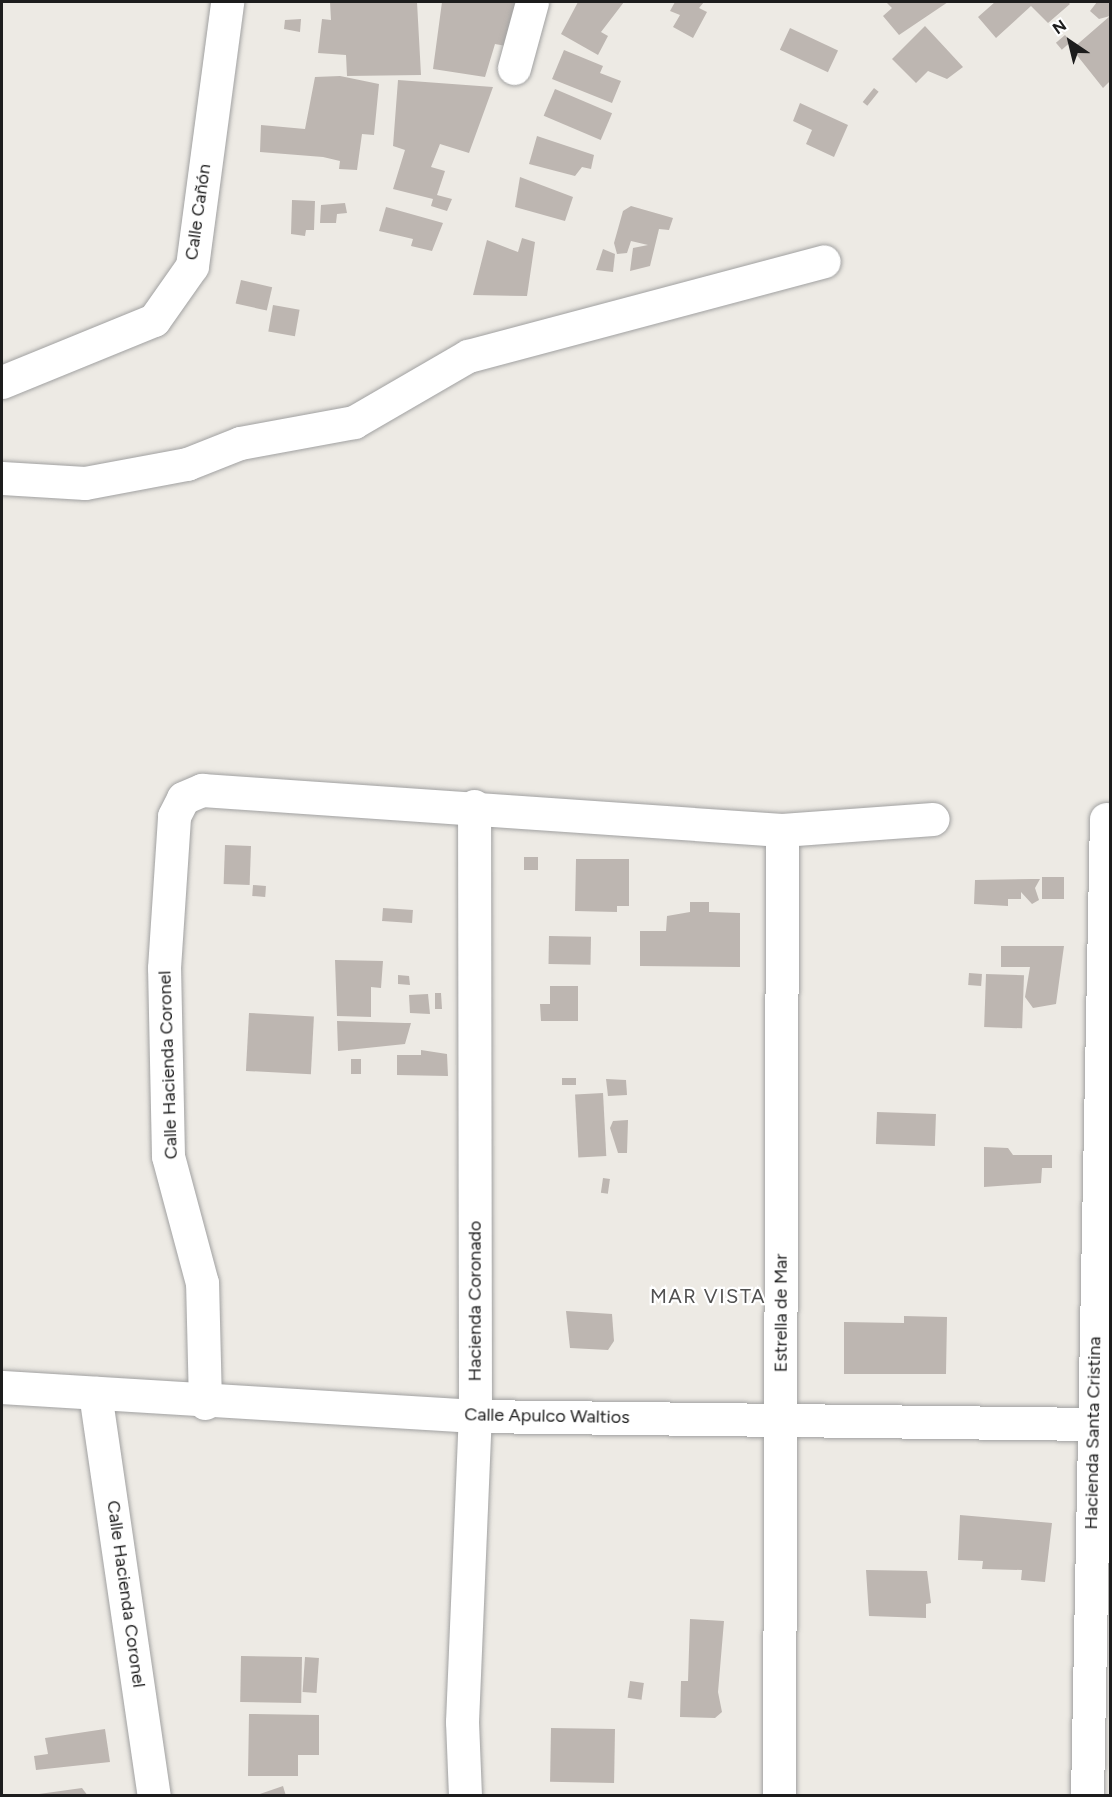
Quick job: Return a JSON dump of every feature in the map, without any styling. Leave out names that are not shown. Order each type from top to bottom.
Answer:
[{"type":"street","name":"Calle Cañón","points":[[2,382],[154,320],[192,266],[227,2]]},
{"type":"street","points":[[514,68],[532,2]]},
{"type":"street","points":[[2,478],[86,483],[186,464],[240,443],[354,422],[468,356],[824,261]]},
{"type":"street","name":"Calle Hacienda Coronel","points":[[205,1403],[202,1283],[168,1156],[164,968],[174,816],[183,798],[202,790],[474,806]]},
{"type":"street","points":[[474,806],[782,830],[933,819]]},
{"type":"street","name":"Hacienda Coronado","points":[[465,1796],[462,1722],[475,1416],[474,806]]},
{"type":"street","name":"Hacienda Santa Cristina","points":[[1087,1796],[1092,1424],[1106,819]]},
{"type":"street","name":"Estrella de Mar","points":[[779,1796],[782,830]]},
{"type":"street","name":"Calle Apulco Waltios","points":[[2,1387],[205,1403],[475,1416],[781,1418],[1092,1424]]},
{"type":"street","name":"Calle Hacienda Coronel","points":[[95,1393],[154,1796]]},
{"type":"building","points":[[330,2],[417,2],[421,75],[347,76],[346,55],[318,53],[322,19],[331,20]]},
{"type":"building","points":[[442,2],[521,2],[506,46],[495,44],[485,77],[433,69]]},
{"type":"building","points":[[578,2],[624,2],[601,32],[608,36],[598,55],[561,34]]},
{"type":"building","points":[[675,2],[704,2],[699,8],[707,12],[693,38],[673,27],[680,15],[670,11]]},
{"type":"building","points":[[886,2],[948,2],[899,35],[883,16],[892,8]]},
{"type":"building","points":[[995,2],[1068,2],[1070,4],[1048,23],[1031,6],[996,38],[978,17]]},
{"type":"building","points":[[1097,2],[1110,2],[1110,16],[1099,19],[1090,11]]},
{"type":"building","points":[[1110,16],[1110,81],[1103,88],[1072,49]]},
{"type":"building","points":[[301,19],[300,32],[284,29],[285,20]]},
{"type":"building","points":[[925,26],[963,67],[947,79],[928,71],[916,83],[892,59]]},
{"type":"building","points":[[790,28],[838,50],[828,72],[780,50]]},
{"type":"building","points":[[1065,35],[1071,42],[1062,50],[1056,43]]},
{"type":"building","points":[[564,50],[603,66],[600,73],[621,81],[612,103],[552,79]]},
{"type":"building","points":[[340,76],[379,84],[374,135],[362,134],[357,170],[339,169],[340,161],[323,157],[260,152],[261,125],[305,129],[315,77]]},
{"type":"building","points":[[398,80],[493,87],[469,153],[440,144],[431,167],[445,171],[437,195],[452,199],[447,211],[431,206],[433,199],[393,189],[405,150],[393,146]]},
{"type":"building","points":[[874,88],[879,92],[867,106],[863,102]]},
{"type":"building","points":[[555,89],[612,113],[601,140],[544,116]]},
{"type":"building","points":[[800,103],[848,125],[834,157],[806,144],[812,130],[793,121]]},
{"type":"building","points":[[537,136],[594,155],[591,169],[582,167],[575,176],[529,164]]},
{"type":"building","points":[[520,177],[573,197],[565,221],[515,207]]},
{"type":"building","points":[[292,200],[315,201],[314,230],[306,230],[305,236],[291,234]]},
{"type":"building","points":[[345,203],[347,213],[337,214],[336,223],[320,223],[321,205]]},
{"type":"building","points":[[631,206],[673,218],[669,230],[659,229],[650,266],[630,271],[633,248],[648,245],[631,241],[627,253],[617,254],[614,243],[623,211]]},
{"type":"building","points":[[386,207],[443,223],[432,251],[411,246],[413,239],[379,231]]},
{"type":"building","points":[[522,238],[535,242],[527,296],[473,295],[487,240],[518,252]]},
{"type":"building","points":[[603,249],[615,254],[613,272],[596,270]]},
{"type":"building","points":[[241,280],[272,287],[267,311],[236,303]]},
{"type":"building","points":[[273,305],[300,310],[295,336],[268,332]]},
{"type":"building","points":[[225,845],[251,846],[250,885],[224,884]]},
{"type":"building","points":[[524,857],[538,857],[538,870],[524,870]]},
{"type":"building","points":[[576,859],[629,859],[629,906],[617,906],[617,912],[575,911]]},
{"type":"building","points":[[1042,877],[1064,877],[1064,899],[1042,899]]},
{"type":"building","points":[[1040,879],[1035,888],[1039,900],[1032,904],[1021,892],[1021,899],[1008,899],[1008,906],[974,904],[975,880]]},
{"type":"building","points":[[253,885],[266,886],[265,897],[252,896]]},
{"type":"building","points":[[690,902],[709,902],[709,912],[740,913],[740,967],[640,966],[640,931],[666,931],[667,916],[690,912]]},
{"type":"building","points":[[383,908],[413,910],[412,923],[382,921]]},
{"type":"building","points":[[549,936],[591,937],[591,965],[549,964]]},
{"type":"building","points":[[1001,946],[1064,946],[1056,1004],[1033,1008],[1025,997],[1030,967],[1001,967]]},
{"type":"building","points":[[335,960],[383,961],[381,988],[371,987],[371,1017],[337,1016]]},
{"type":"building","points":[[969,973],[982,974],[981,986],[968,985]]},
{"type":"building","points":[[986,974],[1024,975],[1022,1028],[984,1027]]},
{"type":"building","points":[[398,975],[409,976],[410,985],[398,984]]},
{"type":"building","points":[[550,986],[578,986],[578,1021],[541,1021],[540,1004],[550,1004]]},
{"type":"building","points":[[435,993],[441,993],[442,1009],[435,1009]]},
{"type":"building","points":[[428,994],[430,1014],[410,1013],[409,995]]},
{"type":"building","points":[[249,1013],[314,1016],[311,1074],[246,1071]]},
{"type":"building","points":[[337,1021],[411,1023],[405,1044],[338,1051]]},
{"type":"building","points":[[421,1050],[447,1054],[448,1076],[397,1075],[397,1055],[421,1055]]},
{"type":"building","points":[[351,1059],[361,1059],[361,1074],[351,1074]]},
{"type":"building","points":[[562,1078],[576,1078],[576,1085],[562,1085]]},
{"type":"building","points":[[606,1079],[626,1080],[627,1095],[608,1096]]},
{"type":"building","points":[[603,1093],[606,1156],[578,1157],[575,1094]]},
{"type":"building","points":[[877,1112],[936,1114],[935,1146],[876,1144]]},
{"type":"building","points":[[628,1120],[627,1153],[618,1153],[610,1128],[613,1121]]},
{"type":"building","points":[[984,1147],[1008,1148],[1013,1155],[1052,1155],[1052,1168],[1042,1168],[1041,1183],[984,1187]]},
{"type":"building","points":[[603,1178],[610,1179],[608,1194],[601,1193]]},
{"type":"building","points":[[566,1311],[612,1314],[614,1341],[608,1350],[570,1348]]},
{"type":"building","points":[[904,1316],[947,1317],[946,1374],[844,1374],[844,1322],[904,1323]]},
{"type":"building","points":[[960,1515],[1052,1523],[1045,1582],[1021,1580],[1022,1570],[982,1569],[983,1561],[958,1560]]},
{"type":"building","points":[[866,1570],[927,1571],[931,1603],[926,1604],[926,1618],[869,1616]]},
{"type":"building","points":[[690,1619],[724,1621],[718,1692],[722,1712],[715,1718],[680,1717],[681,1681],[688,1681]]},
{"type":"building","points":[[241,1656],[302,1657],[301,1703],[240,1702]]},
{"type":"building","points":[[305,1657],[319,1658],[317,1693],[303,1692]]},
{"type":"building","points":[[630,1681],[644,1683],[641,1700],[628,1698]]},
{"type":"building","points":[[249,1714],[319,1715],[319,1755],[298,1755],[298,1776],[248,1776]]},
{"type":"building","points":[[551,1728],[615,1729],[614,1783],[550,1782]]},
{"type":"building","points":[[105,1729],[110,1762],[36,1770],[34,1756],[48,1754],[45,1738]]},
{"type":"building","points":[[283,1786],[286,1796],[257,1796],[257,1795]]},
{"type":"building","points":[[82,1788],[88,1796],[39,1796],[39,1794]]},
{"type":"district","name":"MAR VISTA","points":[[708,1296]]}]
